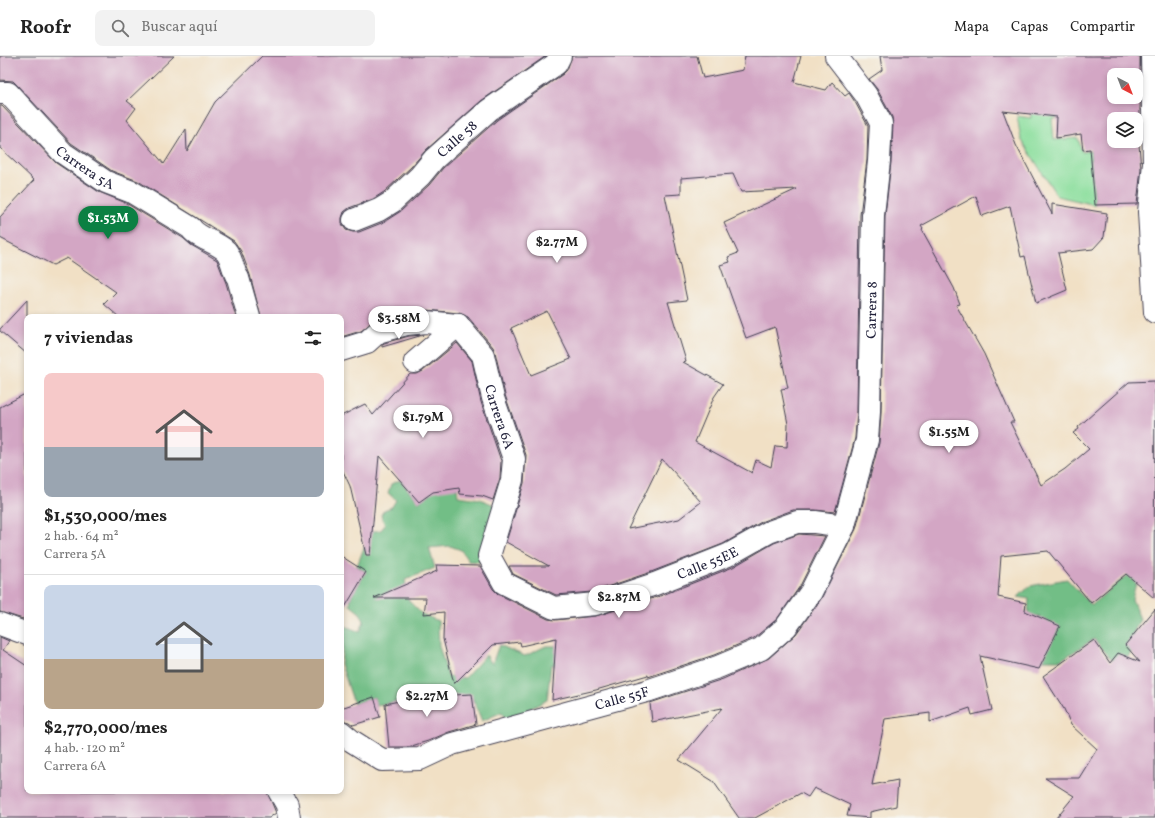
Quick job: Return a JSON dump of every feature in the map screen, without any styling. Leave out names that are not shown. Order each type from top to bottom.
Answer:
[{"type":"street","name":"Calle 58","points":[[354,220],[379,210],[392,202],[420,176],[434,159],[489,110],[556,64],[560,56]]},
{"type":"street","name":"Carrera 8","points":[[836,56],[866,95],[881,123],[879,161],[873,215],[869,412],[867,440],[844,526]]},
{"type":"street","points":[[1152,56],[1154,163],[1149,212],[1154,312]]},
{"type":"street","name":"Carrera 5A","points":[[0,93],[8,93],[63,153],[106,182],[132,192],[185,224],[194,232],[215,243],[227,252],[238,278],[248,314]]},
{"type":"street","points":[[344,349],[367,342],[378,332],[407,324],[426,322],[458,325]]},
{"type":"street","points":[[415,362],[458,325]]},
{"type":"street","name":"Carrera 6A","points":[[458,325],[482,355],[492,398],[514,459],[512,480],[489,556],[504,583]]},
{"type":"street","name":"Calle 55EE","points":[[504,583],[554,608],[595,604],[655,584],[728,555],[769,532],[797,522],[815,522],[844,526]]},
{"type":"street","name":"Calle 55F","points":[[344,734],[382,760],[420,759],[452,744],[647,691],[718,667],[761,649],[786,627],[811,592],[844,526]]},
{"type":"street","points":[[0,624],[24,633]]},
{"type":"street","points":[[281,794],[287,805],[289,818]]},
{"type":"green space","points":[[1030,102],[1063,117],[1052,119],[1054,140],[1078,138],[1082,152],[1090,151],[1095,205],[1057,196],[1021,139],[1017,116],[1031,118]]},
{"type":"green space","points":[[400,480],[419,502],[438,488],[457,488],[458,496],[480,499],[497,506],[481,562],[468,561],[461,550],[450,546],[429,548],[435,568],[405,580],[409,601],[422,614],[438,621],[439,646],[448,676],[465,678],[486,655],[492,664],[499,645],[525,656],[546,646],[569,646],[588,663],[551,665],[547,700],[506,721],[502,712],[482,721],[472,697],[434,702],[401,701],[376,705],[374,697],[354,704],[344,673],[345,626],[360,632],[364,621],[360,613],[350,605],[351,597],[366,572],[357,566],[370,532],[381,530],[385,525],[381,515],[384,510],[392,507],[396,500],[388,493],[391,484]]},
{"type":"green space","points":[[1141,564],[1132,599],[1140,619],[1130,640],[1138,643],[1124,662],[1118,667],[1094,639],[1061,660],[1037,660],[1029,639],[1040,616],[1028,616],[1029,599],[1018,597],[1030,586],[1067,579],[1091,605]]},
{"type":"building","points":[[0,56],[174,56],[127,101],[136,108],[127,120],[164,164],[186,129],[187,151],[215,102],[262,56],[546,56],[481,101],[426,150],[411,167],[384,192],[373,199],[349,208],[344,212],[342,224],[346,230],[359,232],[384,222],[401,211],[429,185],[443,168],[497,120],[563,74],[567,70],[572,56],[697,56],[703,78],[743,70],[745,56],[801,56],[794,82],[826,90],[832,82],[845,96],[849,93],[868,126],[867,160],[860,215],[857,411],[855,438],[835,512],[793,510],[763,521],[723,544],[651,572],[592,592],[556,595],[513,574],[509,566],[549,566],[506,542],[524,483],[526,455],[505,395],[493,347],[468,317],[459,313],[427,310],[406,312],[375,320],[361,331],[344,336],[344,314],[260,314],[250,275],[241,251],[234,241],[138,181],[112,171],[71,143],[13,81],[0,80]],"holes":[[[733,174],[741,192],[797,189],[724,223],[738,253],[728,257],[730,262],[720,265],[746,338],[775,327],[788,388],[781,389],[788,424],[787,447],[775,446],[771,467],[756,460],[752,473],[695,442],[714,397],[723,384],[683,362],[686,361],[668,302],[687,300],[665,195],[681,194],[681,178]],[[547,311],[571,359],[531,375],[511,328]],[[662,459],[701,502],[679,519],[628,529]]]},
{"type":"building","points":[[880,56],[1140,56],[1140,68],[1107,68],[1107,104],[1140,104],[1140,112],[1107,112],[1107,148],[1139,148],[1141,169],[1137,204],[1095,205],[1090,149],[1083,150],[1081,134],[1056,138],[1057,117],[1003,111],[1016,145],[1052,214],[1052,204],[1107,213],[1104,237],[1093,249],[1058,253],[1067,290],[1036,303],[1025,256],[1021,257],[1010,206],[982,216],[976,196],[921,226],[954,288],[960,304],[956,305],[984,354],[1014,422],[1010,422],[1041,485],[1065,469],[1089,449],[1073,433],[1079,429],[1078,427],[1129,382],[1155,381],[1154,598],[1126,574],[1091,603],[1048,551],[1001,556],[998,597],[1026,603],[1025,611],[1060,626],[1039,669],[980,656],[992,710],[972,715],[970,708],[930,722],[930,713],[885,719],[872,785],[898,780],[896,806],[870,812],[870,818],[847,816],[850,805],[814,788],[808,797],[801,793],[755,818],[739,818],[713,781],[679,760],[722,708],[652,722],[650,703],[723,679],[769,658],[796,634],[821,599],[856,529],[879,443],[881,413],[885,216],[891,162],[893,124],[892,117],[877,89],[869,79],[882,70]]},
{"type":"building","points":[[0,106],[2,106],[56,163],[99,192],[126,203],[217,260],[226,283],[235,314],[116,314],[104,304],[116,292],[67,258],[53,265],[0,238],[0,217],[34,180],[0,148]]},
{"type":"building","points":[[27,300],[27,314],[24,314],[24,351],[0,331],[0,329]]},
{"type":"building","points":[[423,335],[382,347],[384,343],[409,336]]},
{"type":"building","points":[[457,343],[472,361],[481,402],[501,461],[500,478],[493,500],[482,496],[460,494],[459,488],[433,492],[419,502],[379,456],[370,555],[366,555],[350,486],[344,473],[344,414],[365,404],[373,415],[410,374],[417,374],[423,371]]},
{"type":"building","points":[[24,395],[23,619],[0,612],[0,407]]},
{"type":"building","points":[[799,534],[825,536],[800,586],[777,619],[754,638],[714,655],[648,677],[648,675],[596,690],[552,700],[556,638],[521,646],[520,642],[493,645],[454,684],[443,639],[444,612],[424,614],[426,598],[374,598],[437,571],[436,565],[480,566],[493,589],[498,594],[548,619],[555,620],[596,616],[660,596],[733,567],[774,543]]},
{"type":"building","points":[[344,558],[366,572],[344,609]]},
{"type":"building","points":[[1155,609],[1155,818],[1056,818],[1074,796],[1045,778],[1079,778],[1097,749],[1071,725],[1064,709],[1043,676],[1094,640],[1110,663],[1118,653],[1140,662],[1125,645]]},
{"type":"building","points":[[0,637],[9,641],[3,650],[24,664],[24,794],[268,794],[276,813],[269,818],[0,818]]},
{"type":"building","points":[[472,694],[476,724],[408,747],[389,747],[385,704],[417,697]]},
{"type":"building","points":[[374,697],[380,717],[353,725],[344,721],[344,707]]}]
